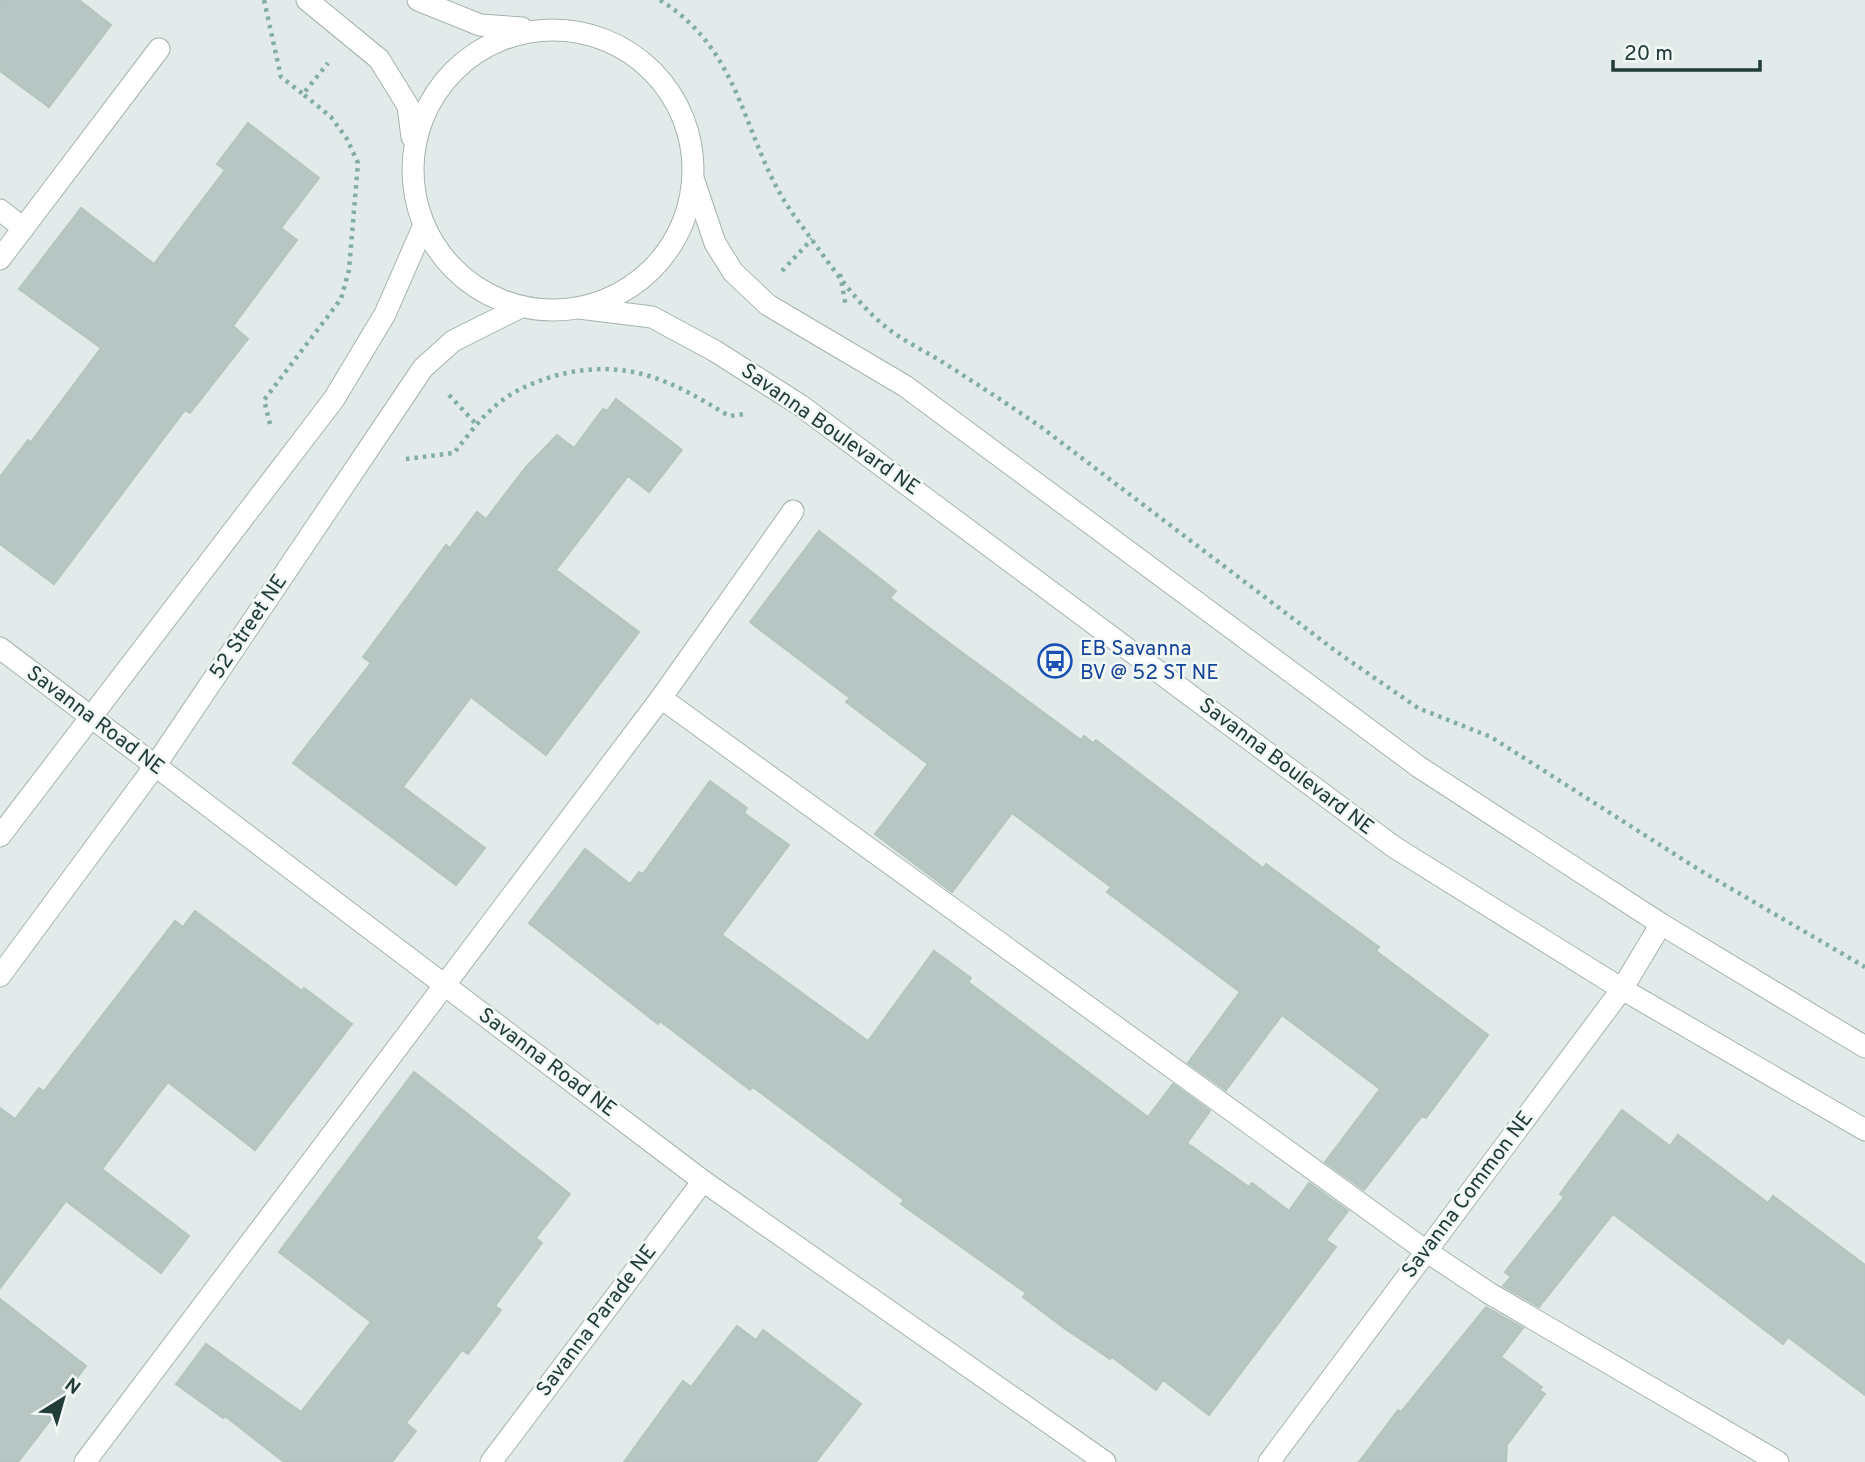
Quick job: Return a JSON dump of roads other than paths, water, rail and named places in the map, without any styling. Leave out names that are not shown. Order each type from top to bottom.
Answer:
[{"type":"street","points":[[307,0],[379,59],[408,106],[413,149],[413,188],[424,225],[440,254],[463,277],[490,296],[521,307],[550,310],[579,307],[615,296],[646,276],[670,247],[687,214],[693,178]]},
{"type":"street","points":[[418,0],[480,25],[589,34],[632,54],[667,87],[688,130],[693,178],[715,243],[733,272],[768,305],[905,386],[1419,766],[1661,923],[1865,1048]]},
{"type":"street","points":[[413,149],[424,113],[443,80],[471,54],[505,37],[542,29]]},
{"type":"street","points":[[0,259],[159,49]]},
{"type":"street","points":[[0,210],[23,228]]},
{"type":"street","points":[[0,836],[334,399],[385,314],[424,225]]},
{"type":"street","name":"52 Street NE","points":[[0,976],[155,766],[423,368],[453,341],[521,307]]},
{"type":"street","name":"Savanna Boulevard NE","points":[[579,307],[652,317],[715,351],[800,405],[1394,847],[1622,989],[1865,1130]]},
{"type":"street","points":[[85,1462],[661,698],[793,511]]},
{"type":"street","name":"Savanna Road NE","points":[[0,648],[703,1181],[1105,1462]]},
{"type":"street","points":[[661,698],[1426,1251],[1489,1293],[1778,1462]]},
{"type":"street","name":"Savanna Common NE","points":[[1269,1462],[1622,989],[1661,923]]},
{"type":"street","name":"Savanna Parade NE","points":[[491,1462],[703,1181]]},
{"type":"place","name":"EB Savanna BV @ 52 ST NE","points":[[1055,661]]}]
